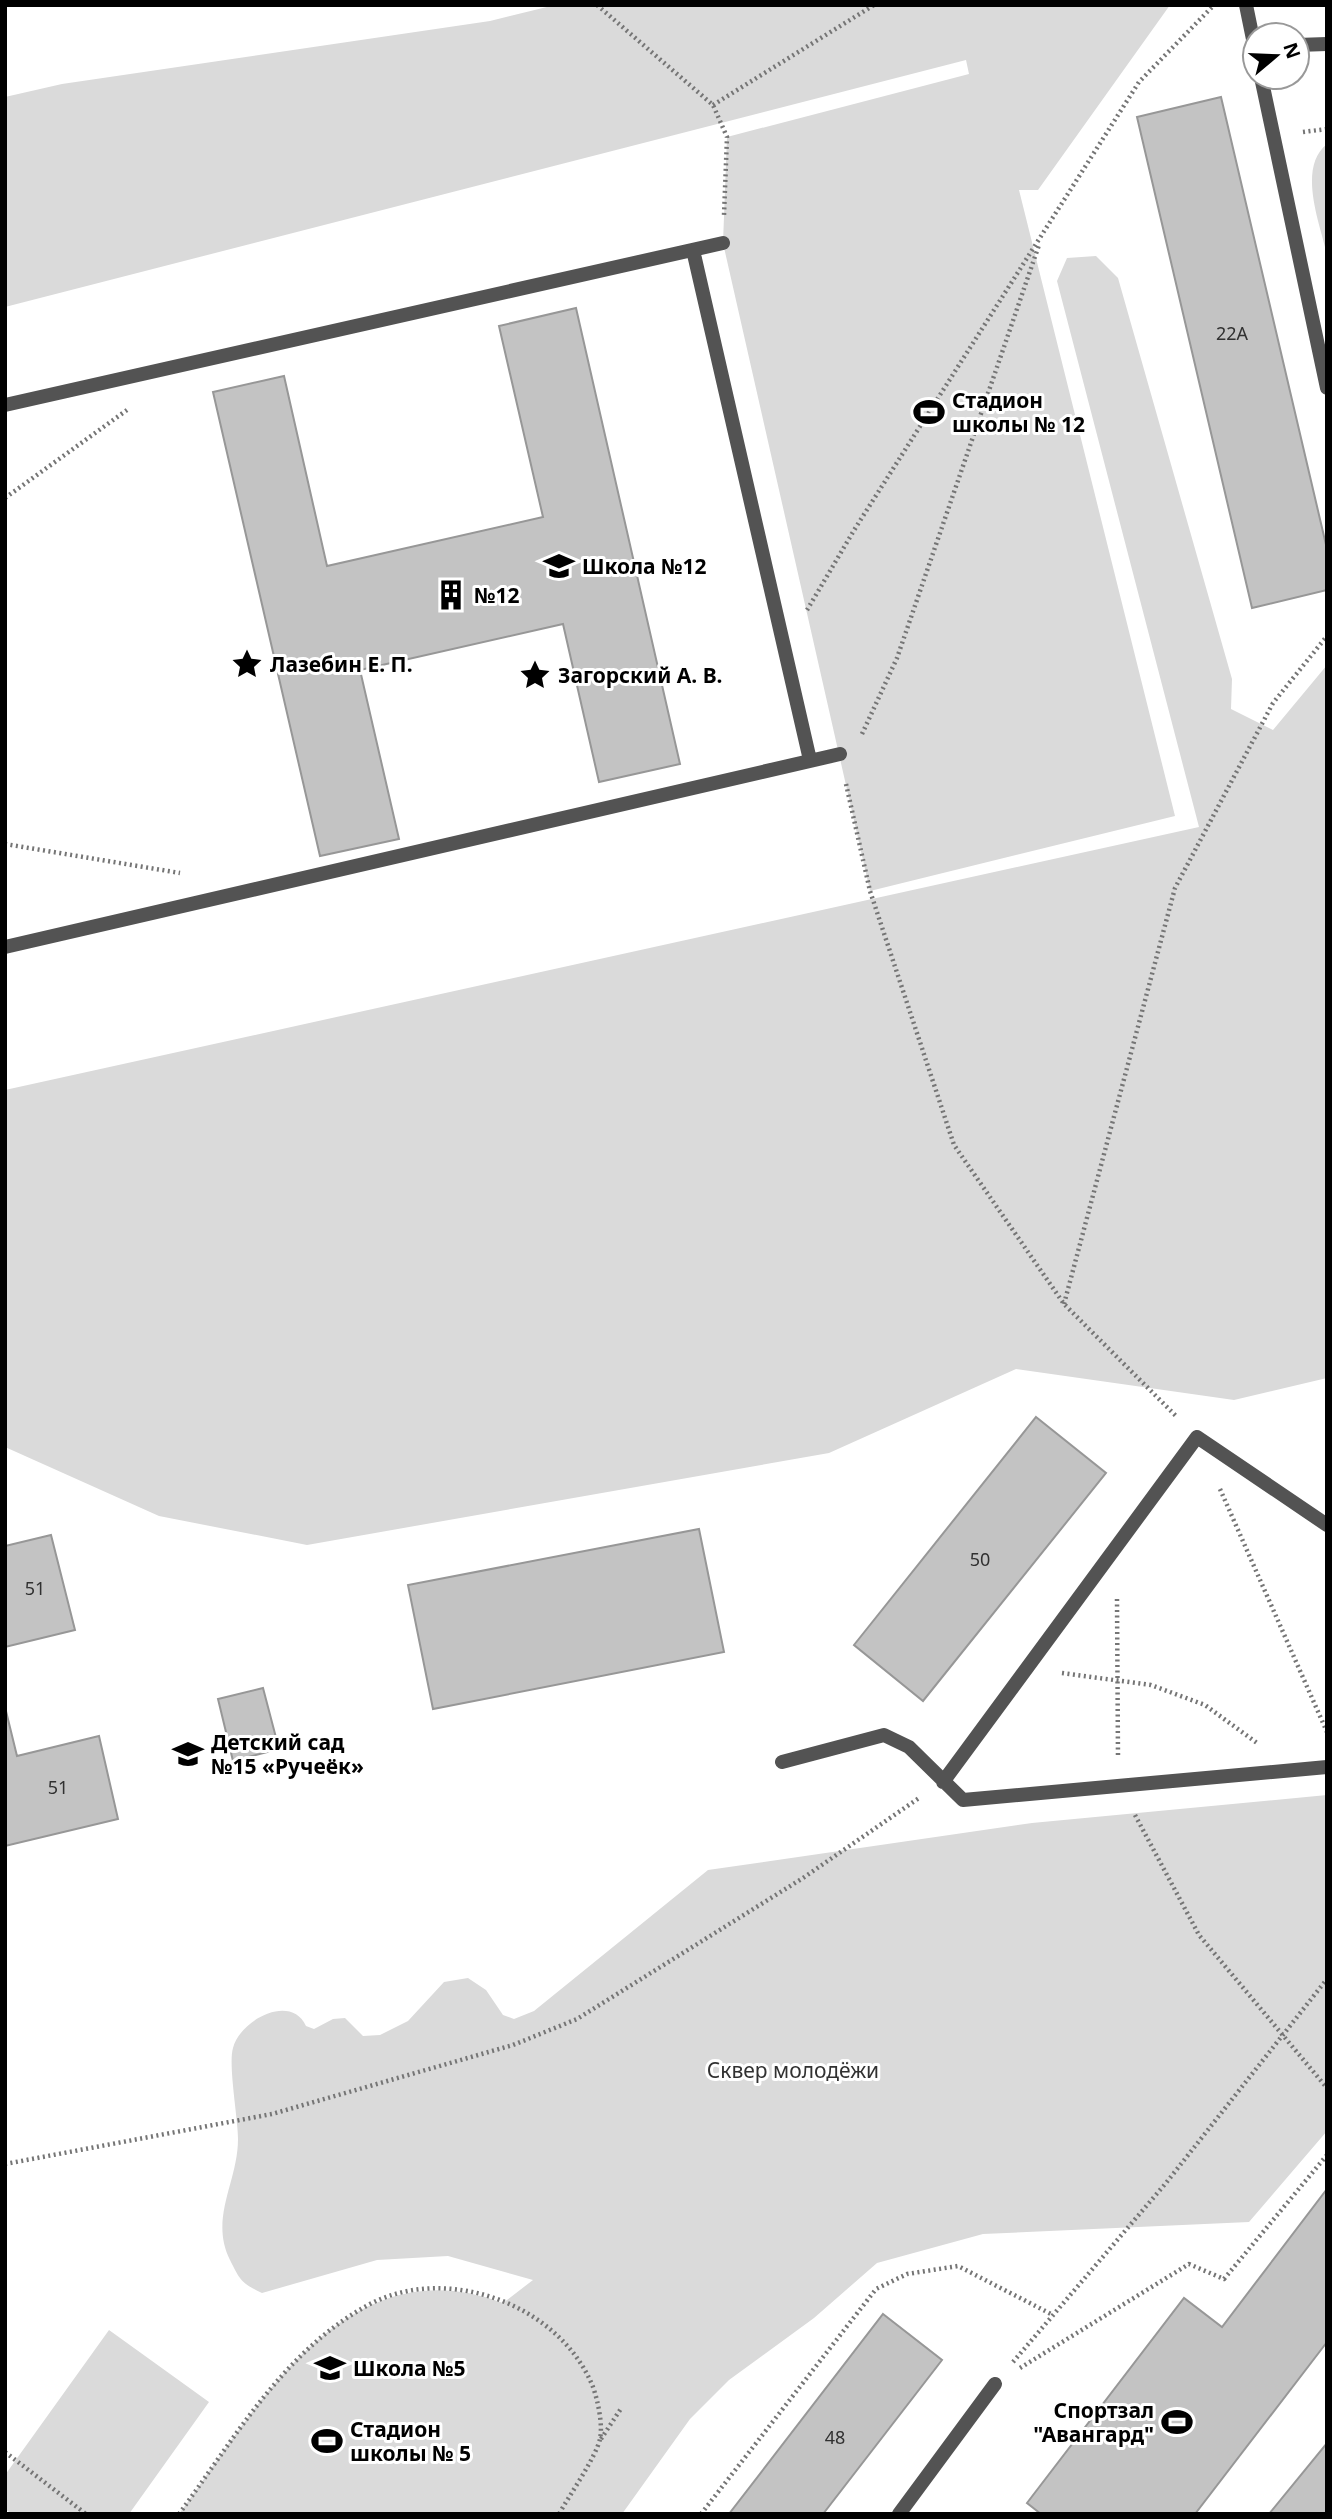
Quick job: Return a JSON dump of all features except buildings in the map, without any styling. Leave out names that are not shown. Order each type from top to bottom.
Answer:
[{"type":"street","points":[[1264,91],[1327,388]]},
{"type":"street","points":[[5,405],[723,243]]},
{"type":"street","points":[[693,250],[810,760]]},
{"type":"street","points":[[5,947],[839,754]]},
{"type":"street","points":[[943,1782],[1197,1437],[1327,1525]]},
{"type":"street","points":[[782,1762],[884,1735],[909,1747],[963,1800],[1327,1767]]},
{"type":"street","points":[[899,2514],[995,2384]]},
{"type":"path","points":[[713,105],[874,5]]},
{"type":"path","points":[[807,611],[856,527],[1042,239],[1139,82],[1214,5]]},
{"type":"path","points":[[860,738],[897,658],[1042,239]]},
{"type":"path","points":[[5,498],[138,403]]},
{"type":"path","points":[[1063,1304],[1175,888],[1273,703],[1327,636]]},
{"type":"path","points":[[5,844],[184,874]]},
{"type":"path","points":[[870,891],[954,1145],[1063,1304],[1197,1437]]},
{"type":"path","points":[[1219,1486],[1327,1732]]},
{"type":"path","points":[[1116,1547],[1119,1785],[1199,1935],[1284,2033],[1327,2088]]},
{"type":"path","points":[[1022,1675],[1065,1673],[1151,1685],[1205,1705],[1294,1770]]},
{"type":"path","points":[[5,2164],[272,2114],[513,2045],[577,2019],[803,1878],[943,1782]]},
{"type":"path","points":[[995,2384],[1166,2183],[1327,1979]]},
{"type":"path","points":[[995,2384],[1189,2264],[1224,2280],[1327,2155]]},
{"type":"path","points":[[701,2514],[876,2289],[907,2274],[958,2266],[1053,2315]]},
{"type":"path","points":[[179,2514],[286,2368],[337,2325],[372,2303],[410,2291],[439,2288],[468,2291],[536,2316],[564,2340],[585,2367],[597,2399],[600,2439]]},
{"type":"path","points":[[559,2514],[600,2439],[621,2407]]},
{"type":"path","points":[[5,2452],[86,2514]]},
{"type":"green space","points":[[555,5],[1170,5],[1038,190],[1019,190],[1175,816],[870,891],[723,243],[727,137],[969,74],[966,60],[5,307],[5,97],[62,84],[490,21]]},
{"type":"green space","points":[[1327,144],[1327,255],[1316,212],[1312,181],[1318,154]]},
{"type":"green space","points":[[1096,256],[1118,278],[1232,679],[1231,709],[1273,730],[1327,665],[1327,1378],[1234,1400],[1016,1369],[829,1453],[307,1545],[159,1516],[5,1447],[5,1090],[1199,827],[1057,281],[1067,258]]},
{"type":"green space","name":"Сквер молодёжи","points":[[1327,1795],[1327,2131],[1249,2222],[983,2234],[877,2263],[814,2318],[729,2380],[690,2419],[622,2514],[179,2514],[275,2384],[311,2346],[352,2315],[397,2296],[447,2290],[503,2303],[533,2280],[448,2256],[377,2260],[262,2293],[242,2280],[224,2245],[222,2229],[238,2139],[232,2079],[233,2048],[245,2028],[255,2020],[278,2011],[289,2012],[299,2016],[306,2026],[314,2029],[333,2019],[345,2018],[363,2036],[380,2035],[408,2021],[444,1982],[468,1978],[486,1990],[503,2015],[514,2019],[534,2011],[708,1870],[1032,1823]]},
{"type":"green space","points":[[109,2330],[209,2402],[129,2514],[12,2514],[5,2509],[5,2475]]},
{"type":"place","name":"Стадион школы № 12","points":[[929,412]]},
{"type":"place","name":"Школа №12","points":[[559,566]]},
{"type":"place","name":"№12","points":[[451,595]]},
{"type":"place","name":"Лазебин Е. П.","points":[[247,664]]},
{"type":"place","name":"Загорский А. В.","points":[[535,675]]},
{"type":"place","name":"Детский сад №15 «Ручеёк»","points":[[188,1754]]},
{"type":"place","name":"Школа №5","points":[[330,2368]]},
{"type":"place","name":"Спортзал \"Авангард\"","points":[[1177,2422]]},
{"type":"place","name":"Стадион школы № 5","points":[[327,2441]]}]
